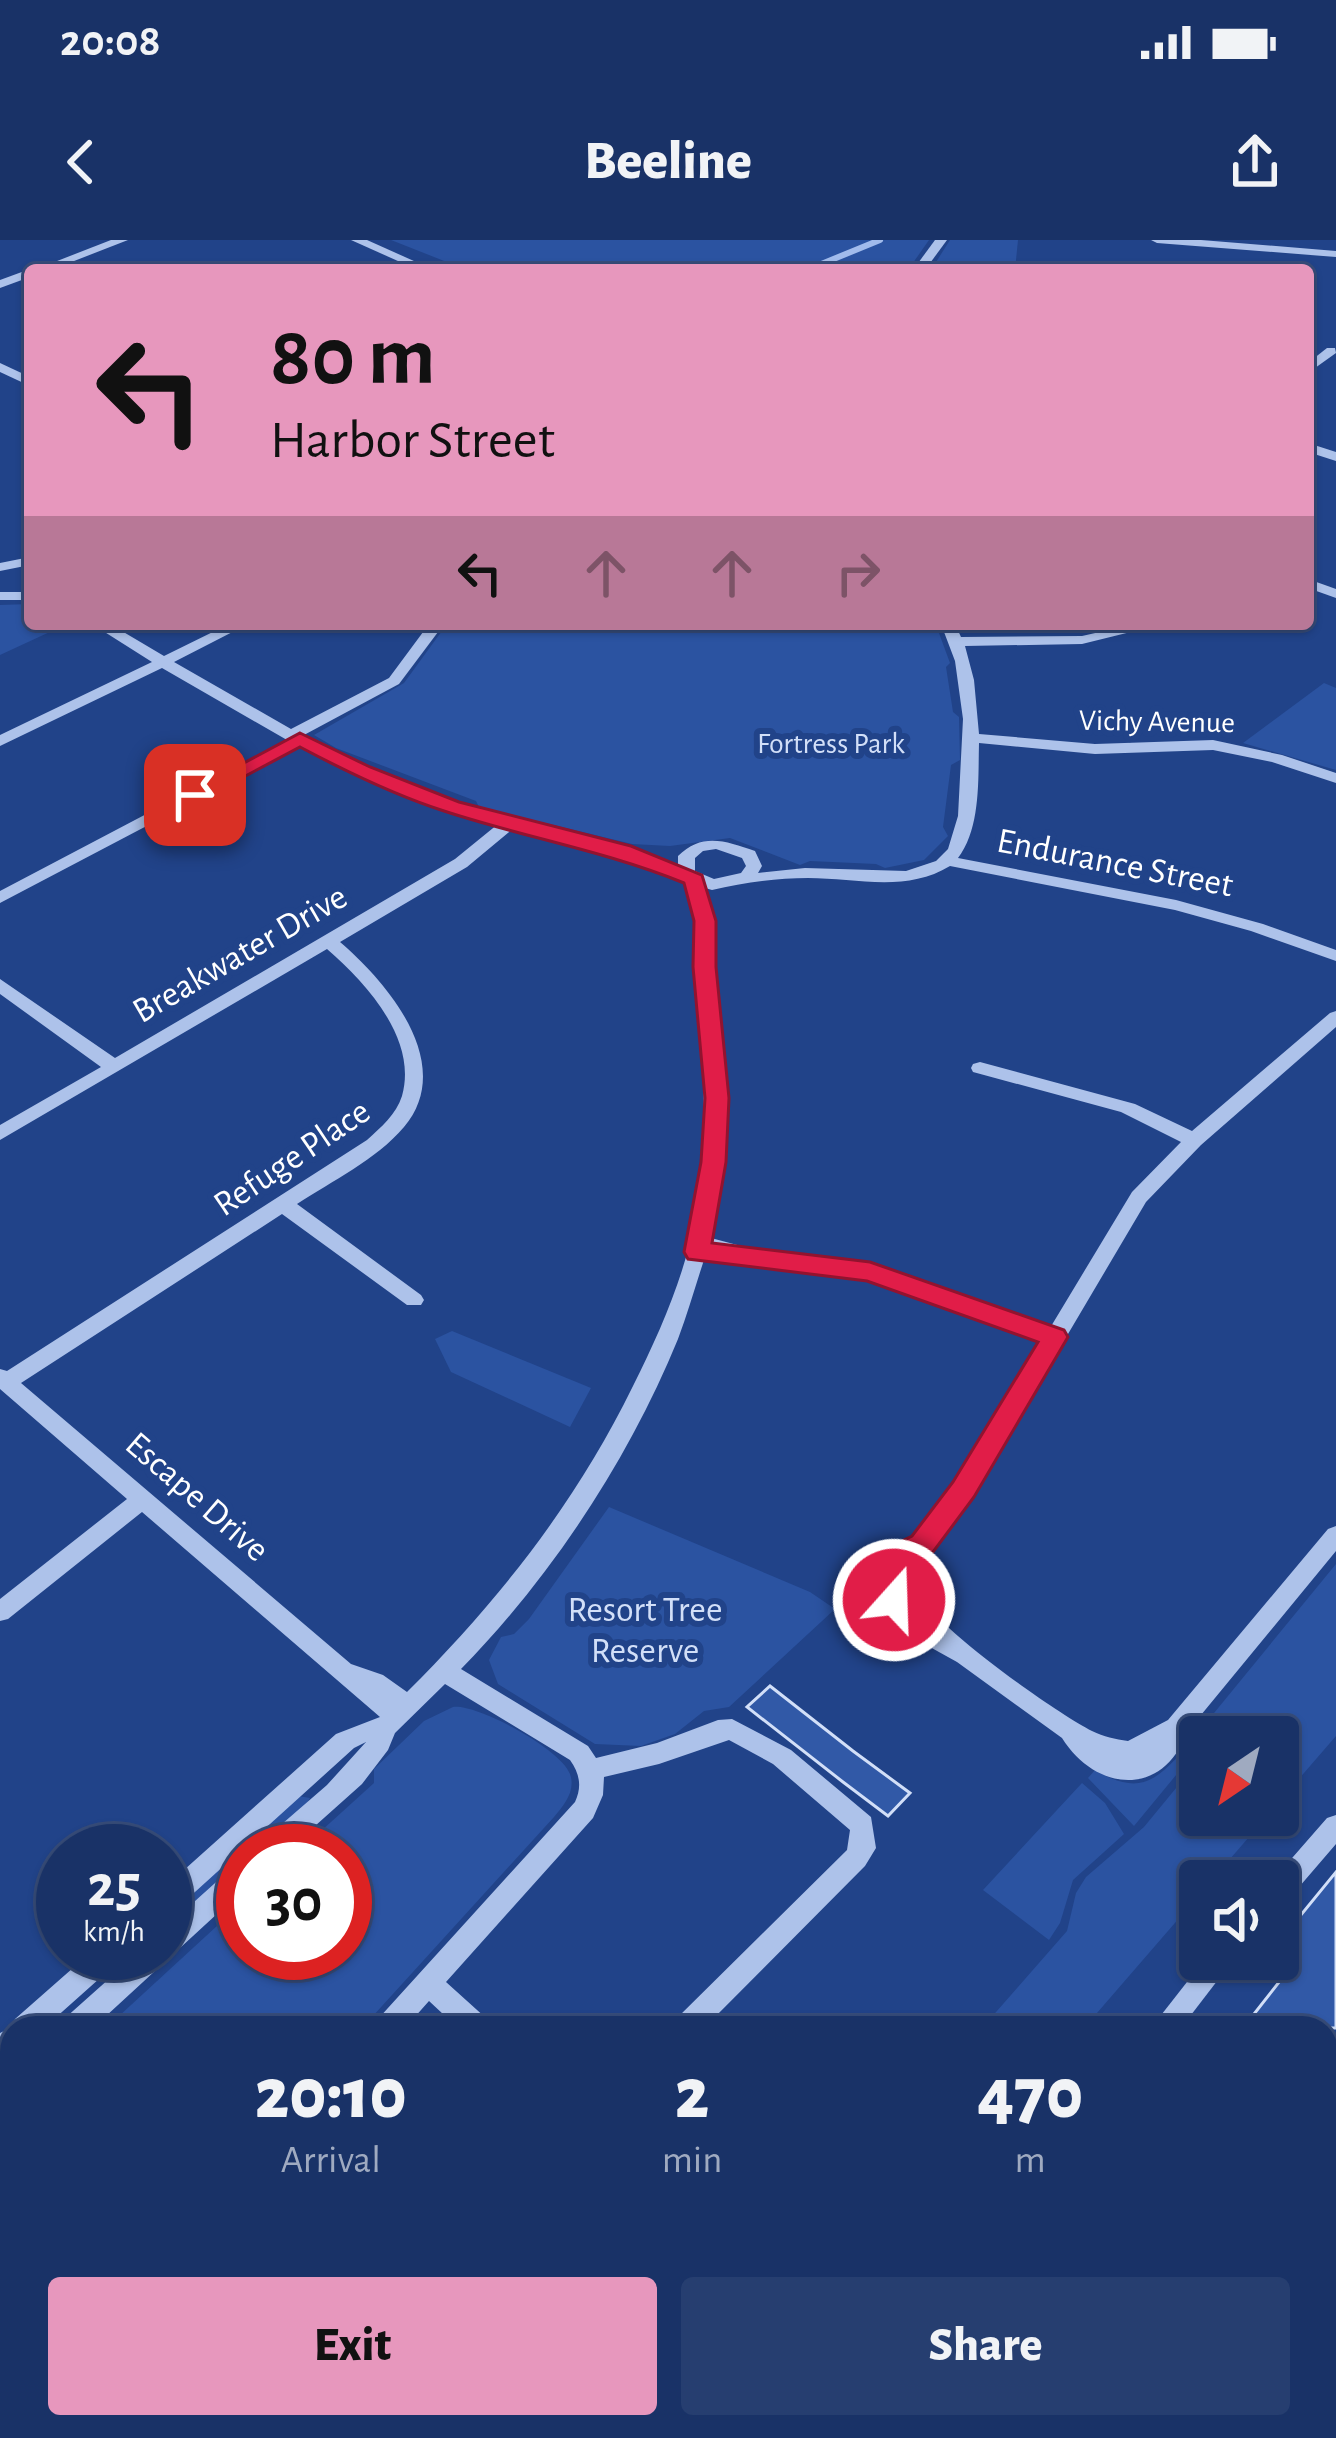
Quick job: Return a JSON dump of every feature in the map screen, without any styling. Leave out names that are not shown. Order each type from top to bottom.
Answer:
[{"type":"street","points":[[57,264],[122,240]]},
{"type":"street","points":[[357,240],[414,264]]},
{"type":"street","points":[[1157,240],[1336,254]]},
{"type":"street","points":[[76,257],[92,264]]},
{"type":"street","points":[[108,630],[297,737],[405,789],[509,824],[623,851],[691,877],[736,883],[808,873],[912,875],[948,860],[963,832],[974,738],[951,630]]},
{"type":"street","points":[[0,741],[229,630]]},
{"type":"street","points":[[0,898],[394,681],[432,630]]},
{"type":"street","points":[[957,642],[1082,640],[1128,630]]},
{"type":"street","name":"Vichy Avenue","points":[[974,738],[1095,749],[1213,745],[1276,758],[1336,778]]},
{"type":"street","name":"Breakwater Drive","points":[[0,1134],[476,853],[509,824]]},
{"type":"street","points":[[623,851],[727,844],[808,873]]},
{"type":"street","points":[[298,1824],[377,1750],[397,1716],[444,1671],[539,1562],[610,1455],[658,1359],[699,1247],[714,1162],[717,1098],[704,967],[705,921],[686,856],[698,848]]},
{"type":"street","points":[[705,921],[736,883],[752,872],[749,855]]},
{"type":"street","name":"Endurance Street","points":[[948,860],[999,876],[1086,886],[1188,908],[1336,956]]},
{"type":"street","name":"Refuge Place","points":[[7,1382],[387,1136],[406,1116],[413,1094],[410,1054],[389,1000],[362,968],[328,940]]},
{"type":"street","points":[[0,985],[114,1067]]},
{"type":"street","points":[[1336,1017],[1194,1140],[1139,1197],[963,1490],[923,1544],[901,1559],[891,1589],[906,1622],[945,1642],[1071,1732],[1090,1756],[1133,1770],[1160,1762],[1169,1753],[1177,1727],[1336,1535]]},
{"type":"street","points":[[980,1068],[1128,1108],[1194,1140]]},
{"type":"street","points":[[284,1204],[414,1300]]},
{"type":"street","points":[[699,1247],[870,1272],[1054,1337]]},
{"type":"street","name":"Escape Drive","points":[[7,1382],[346,1672],[363,1692],[397,1716]]},
{"type":"street","points":[[0,1612],[147,1502]]},
{"type":"street","points":[[399,2016],[584,1810],[593,1791],[590,1770],[567,1745],[444,1671]]},
{"type":"street","points":[[192,1879],[356,1734],[397,1716]]},
{"type":"street","points":[[590,1770],[732,1729],[782,1757],[862,1826],[865,1838],[856,1858],[698,2016]]},
{"type":"street","points":[[309,1774],[332,1793]]},
{"type":"street","points":[[1299,1868],[1336,1826]]},
{"type":"street","points":[[192,1921],[216,1899]]},
{"type":"street","points":[[39,2016],[79,1980]]},
{"type":"street","points":[[87,2016],[127,1980]]},
{"type":"street","points":[[1173,2016],[1203,1980]]},
{"type":"street","points":[[428,1983],[464,2016]]},
{"type":"green space","points":[[391,240],[929,240],[912,264],[452,264]]},
{"type":"green space","points":[[950,240],[1018,240],[1016,264],[935,264]]},
{"type":"green space","points":[[24,604],[24,630],[54,630],[0,655],[0,605]]},
{"type":"green space","name":"Fortress Park","points":[[443,630],[938,630],[950,663],[946,667],[953,712],[959,717],[960,760],[951,765],[943,827],[948,836],[924,860],[885,868],[810,861],[800,865],[730,838],[670,846],[632,844],[479,807],[476,801],[336,748],[314,735],[404,683]]},
{"type":"green space","points":[[1324,683],[1336,688],[1336,770],[1243,743]]},
{"type":"green space","points":[[452,1331],[591,1388],[570,1427],[451,1372],[435,1339]]},
{"type":"green space","name":"Resort Tree Reserve","points":[[609,1507],[810,1592],[835,1609],[729,1707],[704,1711],[675,1734],[641,1746],[595,1744],[498,1684],[489,1660],[501,1637],[514,1634],[529,1619]]},
{"type":"green space","points":[[1336,1564],[1336,1736],[1299,1779],[1299,1716],[1212,1716]]},
{"type":"green space","name":"Resort Tree Reserve","points":[[453,1707],[465,1708],[499,1720],[551,1753],[570,1774],[570,1792],[554,1817],[373,2016],[119,2016],[158,1980],[192,1980],[192,1949],[216,1927],[216,1980],[372,1980],[372,1824],[329,1824],[374,1783],[374,1769],[424,1721]]},
{"type":"green space","points":[[1179,1755],[1179,1771],[1134,1826],[1088,1778],[1095,1770],[1112,1779],[1139,1783]]},
{"type":"green space","points":[[1082,1783],[1105,1803],[1124,1834],[1073,1880],[1060,1923],[1049,1940],[983,1890]]},
{"type":"green space","points":[[1179,1784],[1179,1836],[1250,1836],[1229,1860],[1179,1860],[1179,1918],[1094,2016],[993,2016],[1067,1931],[1076,1893],[1086,1877],[1144,1827]]},
{"type":"green space","points":[[298,1796],[310,1798],[286,1824],[267,1824]]},
{"type":"green space","points":[[216,1870],[216,1887],[192,1908],[192,1892]]},
{"type":"building","points":[[770,1686],[910,1793],[888,1816],[843,1782],[747,1707]]},
{"type":"building","points":[[1336,1872],[1336,2016],[1252,2016],[1281,1980],[1299,1980],[1299,1917]]},
{"type":"waterway","points":[[821,264],[880,240]]},
{"type":"route","points":[[195,795],[300,739],[363,772],[452,807],[623,851],[694,879],[705,921],[704,967],[717,1098],[714,1162],[697,1252],[741,1253],[870,1272],[1054,1337],[963,1490],[923,1544],[910,1550],[896,1567],[891,1589],[894,1600]]}]
